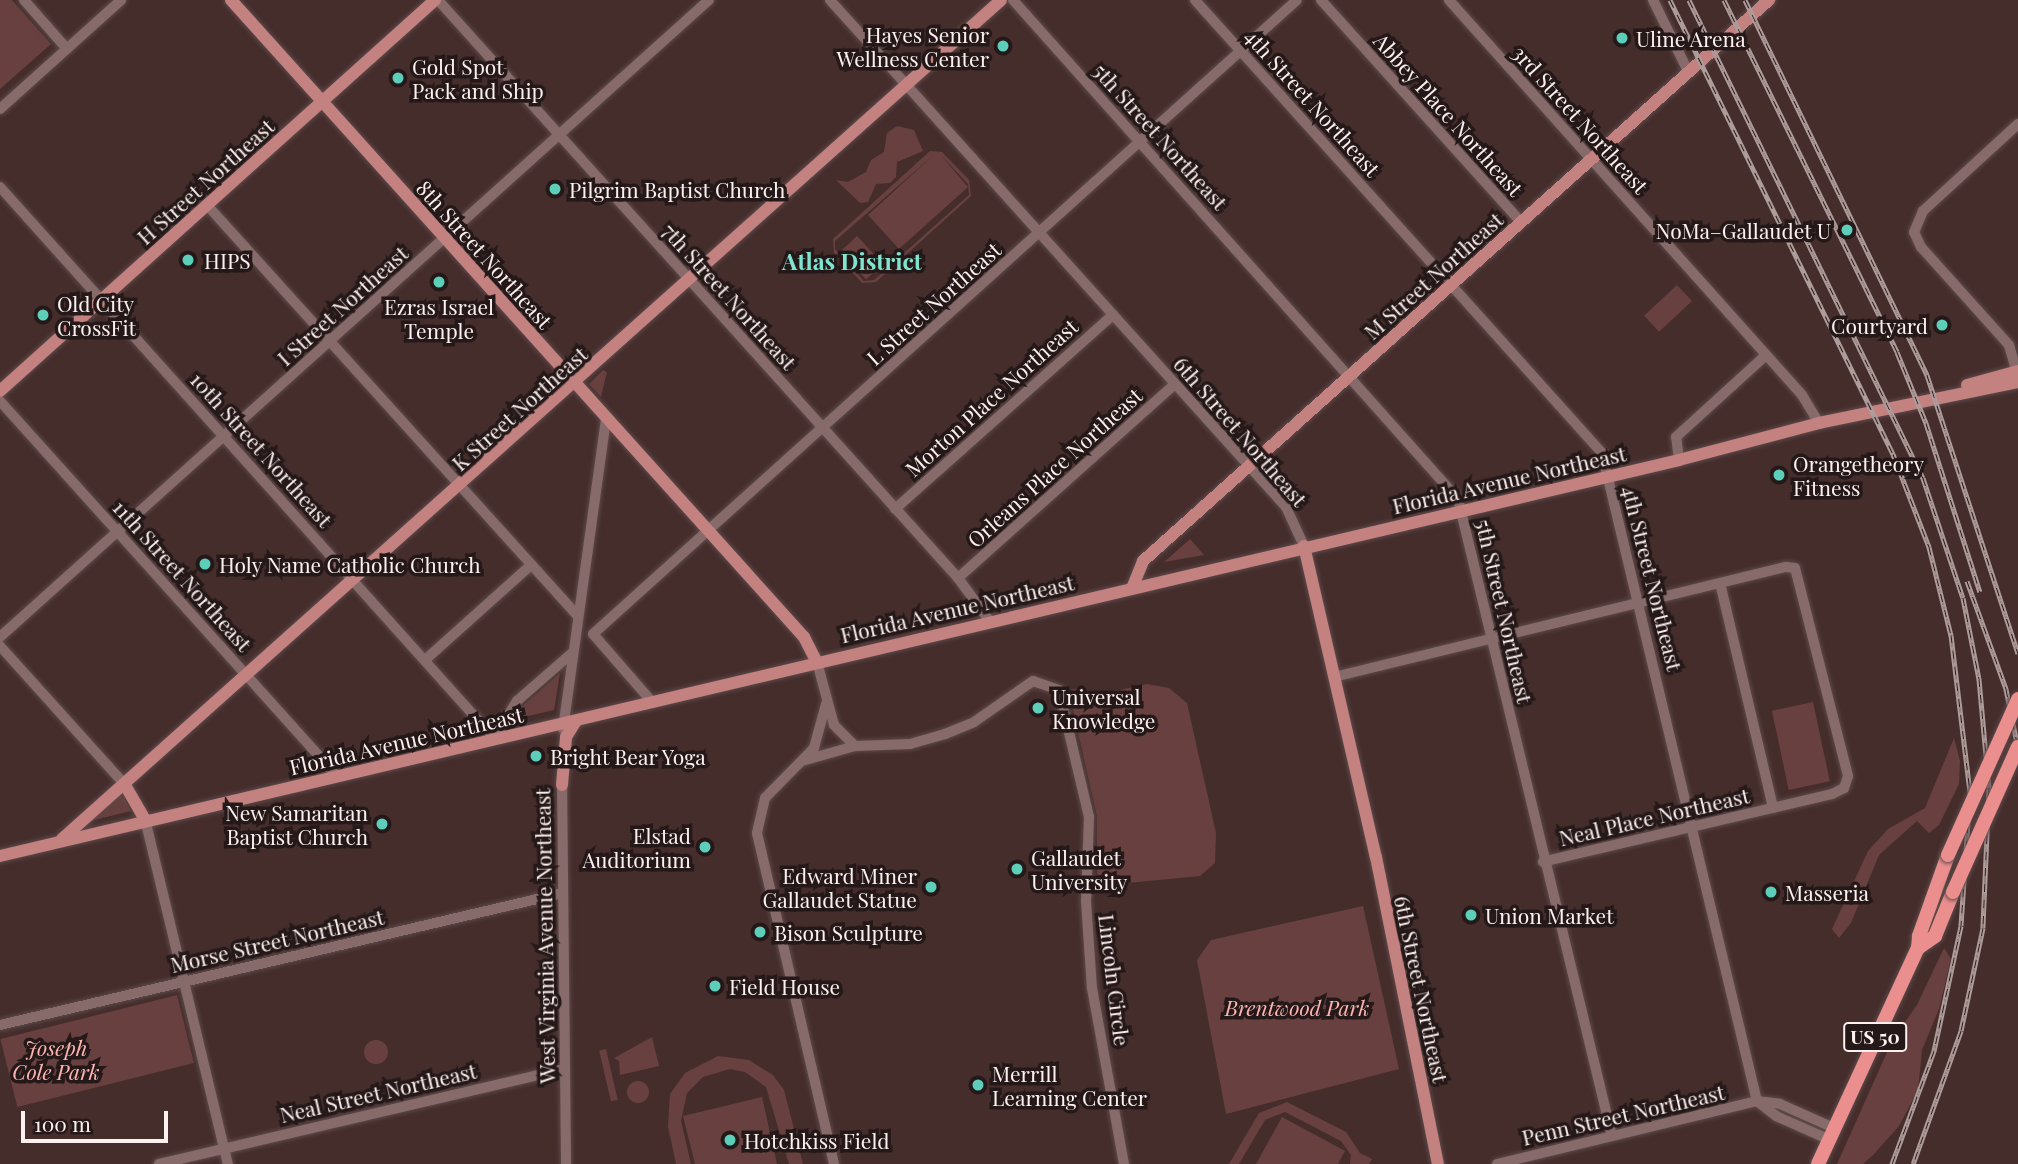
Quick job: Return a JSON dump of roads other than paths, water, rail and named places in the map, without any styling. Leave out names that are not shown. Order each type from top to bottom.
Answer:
[{"type":"highway","name":"US 50","points":[[1818,1164],[1918,948],[1919,936],[1948,855],[2018,699]]},
{"type":"highway","name":"US 50","points":[[1918,948],[1934,936],[2018,747]]},
{"type":"main road","name":"8th Street Northeast","points":[[230,0],[804,637],[817,663]]},
{"type":"main road","name":"H Street Northeast","points":[[0,391],[436,0]]},
{"type":"main road","name":"K Street Northeast","points":[[59,841],[248,676],[1002,0]]},
{"type":"main road","name":"M Street Northeast","points":[[1133,586],[1143,561],[1769,0]]},
{"type":"main road","name":"Florida Avenue Northeast","points":[[0,856],[145,819],[653,703],[989,620],[1679,460],[2018,375]]},
{"type":"main road","name":"6th Street Northeast","points":[[1304,546],[1438,1164]]},
{"type":"main road","points":[[562,785],[570,722]]},
{"type":"main road","points":[[125,785],[145,819]]},
{"type":"street","points":[[24,0],[67,49]]},
{"type":"street","points":[[0,109],[121,0]]},
{"type":"street","name":"7th Street Northeast","points":[[436,0],[958,578],[989,620]]},
{"type":"street","name":"I Street Northeast","points":[[0,637],[709,0]]},
{"type":"street","name":"6th Street Northeast","points":[[830,0],[1289,512],[1304,546]]},
{"type":"street","name":"5th Street Northeast","points":[[1013,0],[1454,492],[1463,509],[1543,862],[1612,1136]]},
{"type":"street","name":"4th Street Northeast","points":[[1195,0],[1597,447],[1609,476],[1757,1101]]},
{"type":"street","name":"L Street Northeast","points":[[653,703],[593,634],[1297,0]]},
{"type":"street","name":"Abbey Place Northeast","points":[[1321,0],[1521,222]]},
{"type":"street","name":"3rd Street Northeast","points":[[1449,0],[1815,410],[1819,423]]},
{"type":"street","points":[[1653,0],[1688,71]]},
{"type":"street","points":[[2018,124],[1923,211],[1914,232],[1921,247],[2009,345],[2018,375]]},
{"type":"street","name":"10th Street Northeast","points":[[0,187],[494,738]]},
{"type":"street","points":[[207,205],[576,615]]},
{"type":"street","name":"Morton Place Northeast","points":[[895,509],[1113,315]]},
{"type":"street","points":[[1679,460],[1676,436],[1766,355]]},
{"type":"street","name":"Orleans Place Northeast","points":[[958,578],[1175,384]]},
{"type":"street","name":"11th Street Northeast","points":[[0,401],[337,776]]},
{"type":"street","points":[[570,722],[576,615],[606,418]]},
{"type":"street","points":[[425,660],[531,565]]},
{"type":"street","name":"Neal Place Northeast","points":[[1543,862],[1834,794],[1846,785],[1848,776],[1795,568],[1720,583],[1773,808]]},
{"type":"street","points":[[1334,677],[1720,583]]},
{"type":"street","points":[[0,646],[125,785]]},
{"type":"street","points":[[494,738],[517,701],[572,653]]},
{"type":"street","name":"Lincoln Circle","points":[[817,663],[826,704],[834,725],[855,746]]},
{"type":"street","name":"Lincoln Circle","points":[[802,761],[855,746],[910,744],[945,734],[986,715],[1033,681],[1059,690],[1089,817],[1086,901],[1092,988],[1124,1164]]},
{"type":"street","name":"Lincoln Circle","points":[[826,704],[821,732],[802,761],[765,798],[757,833],[834,1164]]},
{"type":"street","name":"West Virginia Avenue Northeast","points":[[562,785],[566,1164]]},
{"type":"street","points":[[145,819],[228,1164]]},
{"type":"street","name":"Morse Street Northeast","points":[[0,1026],[563,893]]},
{"type":"street","name":"Neal Street Northeast","points":[[159,1164],[564,1069]]},
{"type":"street","points":[[1757,1101],[1780,1104],[1831,1133]]},
{"type":"street","name":"Penn Street Northeast","points":[[1497,1164],[1757,1101]]},
{"type":"railway","points":[[1670,0],[1893,454],[1929,547],[1951,635],[1970,793],[1961,926],[1934,1051],[1892,1164]]},
{"type":"railway","points":[[1689,0],[1923,478],[1963,598],[1979,679],[1989,788],[1983,928],[1961,1031],[1913,1164]]},
{"type":"railway","points":[[1724,0],[1897,352],[1926,423],[1980,592]]},
{"type":"railway","points":[[1745,0],[1927,375],[2018,653]]},
{"type":"railway","points":[[1967,581],[2006,689],[2018,748]]},
{"type":"place","name":"Uline Arena","points":[[1622,38]]},
{"type":"place","name":"Hayes Senior Wellness Center","points":[[1003,46]]},
{"type":"place","name":"Gold Spot Pack and Ship","points":[[398,78]]},
{"type":"place","name":"Pilgrim Baptist Church","points":[[555,189]]},
{"type":"place","name":"NoMa–Gallaudet U","points":[[1847,230]]},
{"type":"place","name":"HIPS","points":[[188,260]]},
{"type":"place","name":"Ezras Israel Temple","points":[[439,282]]},
{"type":"place","name":"Old City CrossFit","points":[[43,315]]},
{"type":"place","name":"Courtyard","points":[[1942,325]]},
{"type":"place","name":"Orangetheory Fitness","points":[[1779,475]]},
{"type":"place","name":"Holy Name Catholic Church","points":[[205,564]]},
{"type":"place","name":"Universal Knowledge","points":[[1038,708]]},
{"type":"place","name":"Bright Bear Yoga","points":[[536,756]]},
{"type":"place","name":"New Samaritan Baptist Church","points":[[382,824]]},
{"type":"place","name":"Elstad Auditorium","points":[[705,847]]},
{"type":"place","name":"Gallaudet University","points":[[1017,869]]},
{"type":"place","name":"Edward Miner Gallaudet Statue","points":[[931,887]]},
{"type":"place","name":"Masseria","points":[[1771,892]]},
{"type":"place","name":"Union Market","points":[[1471,915]]},
{"type":"place","name":"Bison Sculpture","points":[[760,932]]},
{"type":"place","name":"Field House","points":[[715,986]]},
{"type":"place","name":"Merrill Learning Center","points":[[978,1085]]},
{"type":"place","name":"Hotchkiss Field","points":[[730,1140]]},
{"type":"district","name":"Atlas District","points":[[852,261]]},
{"type":"park label","name":"Brentwood Park","points":[[1297,1007]]},
{"type":"park label","name":"Joseph Cole Park","points":[[56,1059]]}]
